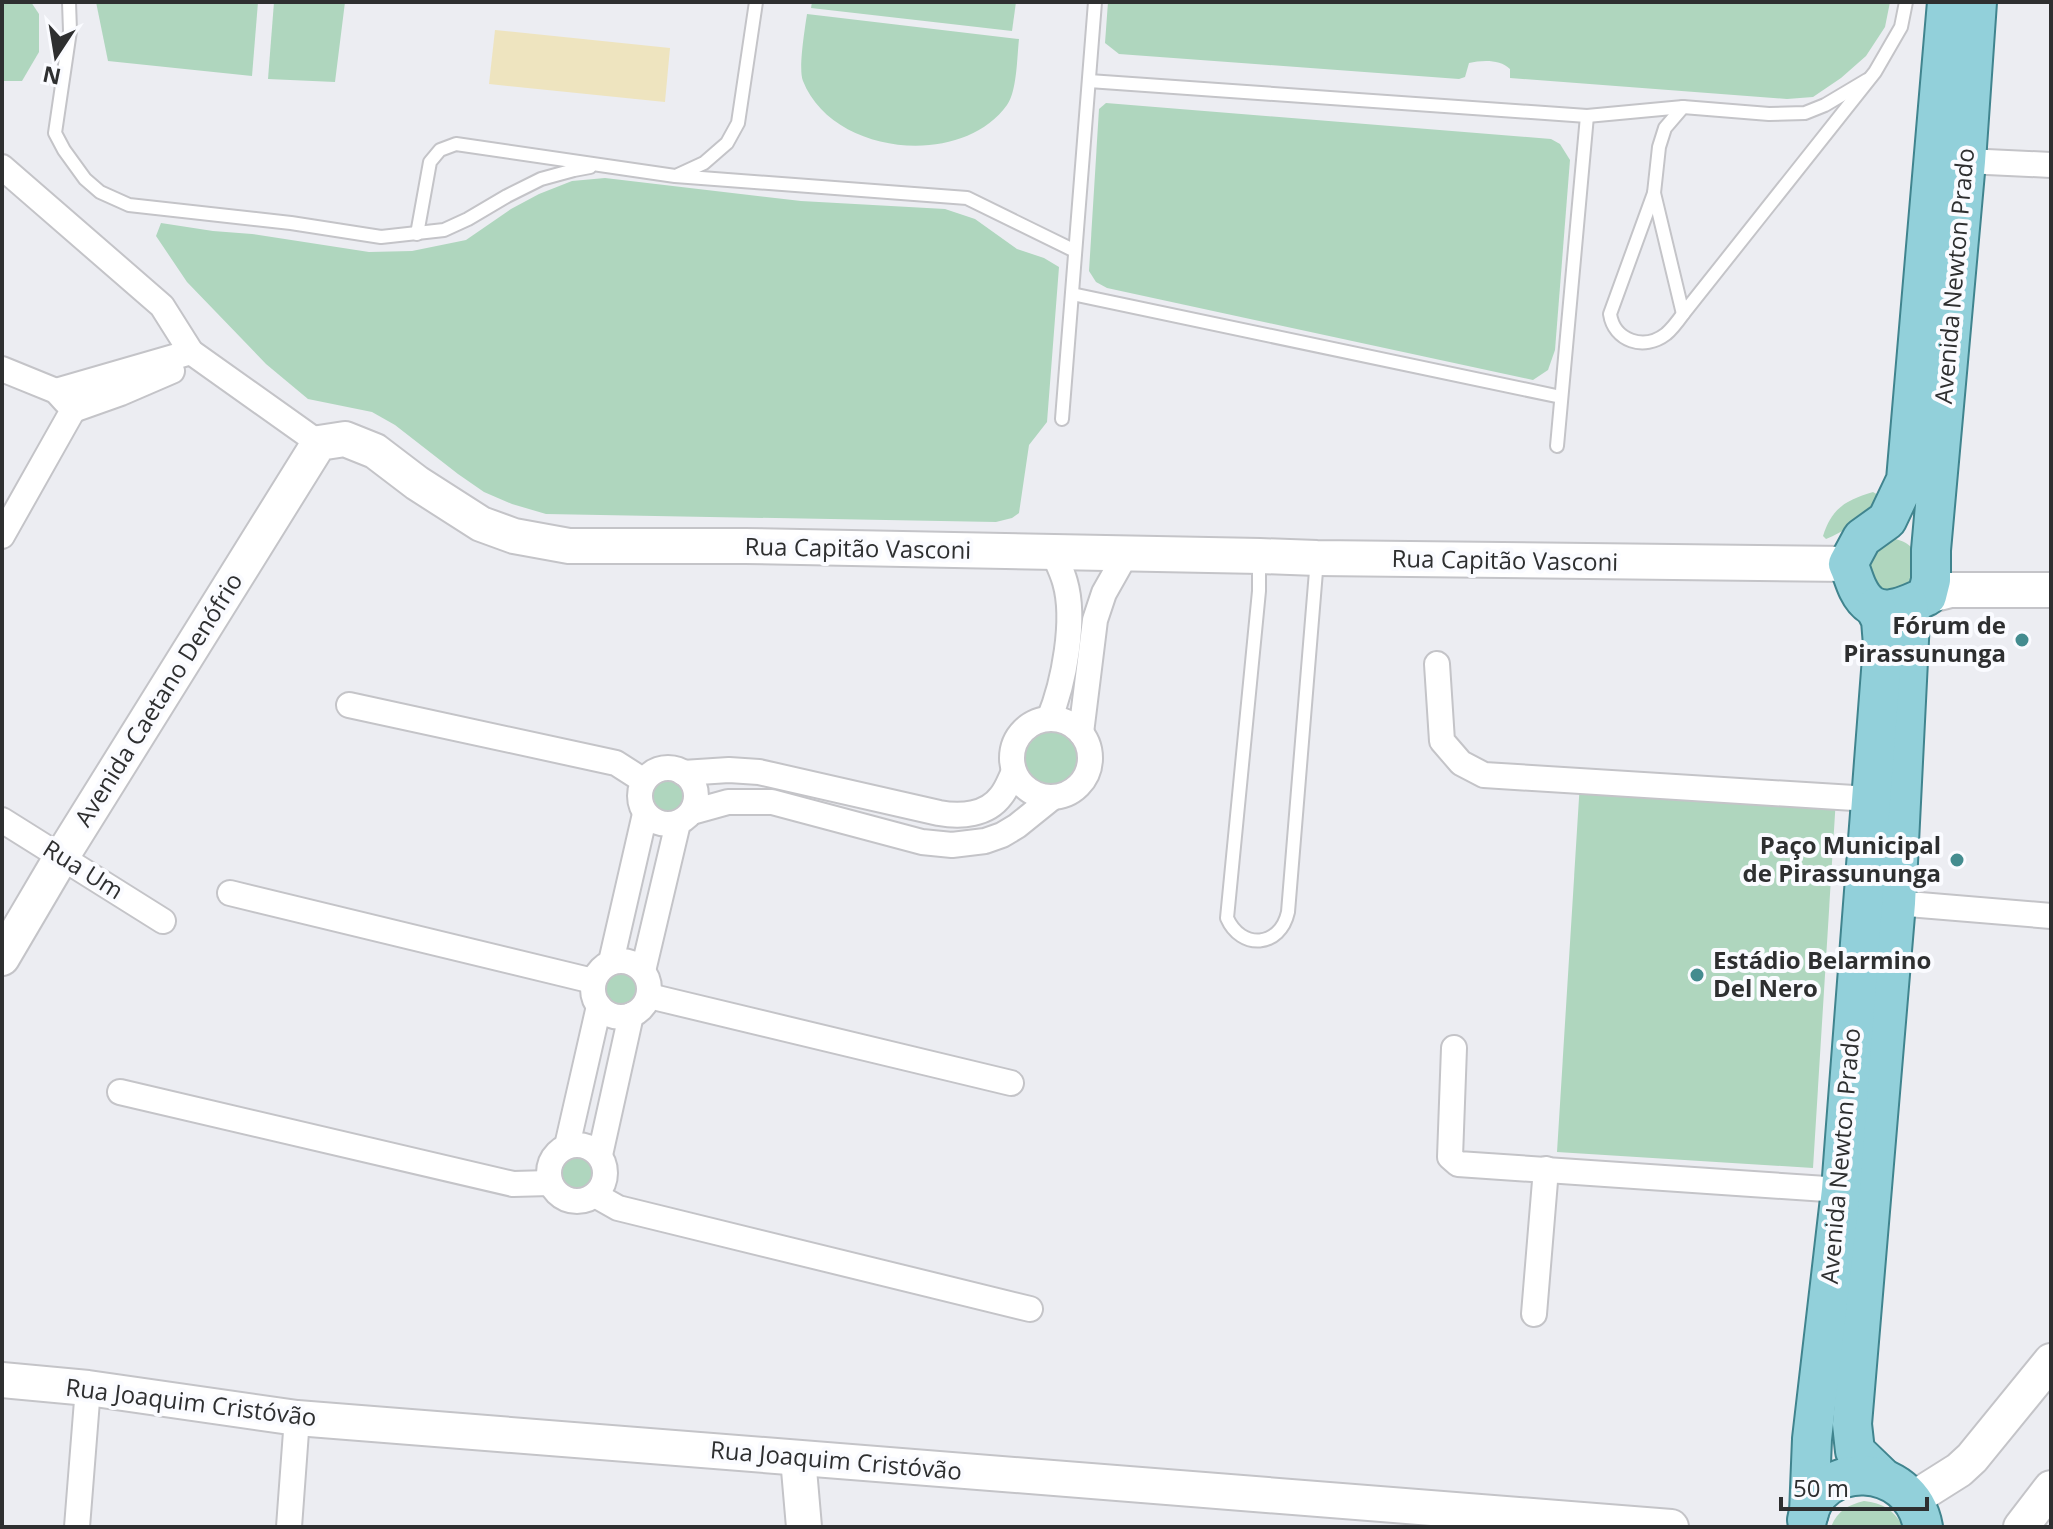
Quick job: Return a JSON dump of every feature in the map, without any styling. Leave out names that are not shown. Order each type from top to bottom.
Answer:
[{"type":"main road","name":"Avenida Newton Prado","points":[[1887,520],[1906,480],[1947,2]]},
{"type":"main road","name":"Avenida Newton Prado","points":[[1931,550],[1977,2]]},
{"type":"main road","points":[[1887,520],[1907,529],[1931,550],[1931,580],[1903,603],[1859,593],[1848,564],[1862,538],[1887,520]]},
{"type":"main road","name":"Avenida Newton Prado","points":[[1807,1520],[1812,1439],[1841,1190],[1883,645],[1881,620],[1903,603],[1910,620],[1896,903],[1852,1424],[1855,1451],[1905,1498]]},
{"type":"main road","points":[[1807,1520],[1817,1497],[1847,1477],[1865,1475],[1905,1498]]},
{"type":"street","points":[[1966,161],[2051,165]]},
{"type":"street","points":[[2,167],[162,306],[195,356],[319,443]]},
{"type":"street","points":[[56,391],[195,356]]},
{"type":"street","points":[[2,536],[73,410],[121,393],[195,356]]},
{"type":"street","points":[[2,369],[56,391],[73,410]]},
{"type":"street","name":"Rua Capitão Vasconi","points":[[319,443],[345,439],[375,451],[417,483],[481,524],[514,536],[569,546],[745,546],[1317,558],[1848,564]]},
{"type":"street","name":"Avenida Caetano Denófrio","points":[[2,958],[319,443]]},
{"type":"street","points":[[1053,552],[1066,582],[1081,733]]},
{"type":"street","points":[[1049,719],[1074,682],[1104,593],[1126,554]]},
{"type":"street","points":[[1903,603],[1950,590],[2051,590]]},
{"type":"street","points":[[1070,615],[1095,620]]},
{"type":"street","points":[[1437,664],[1442,741],[1461,763],[1484,775],[1870,799]]},
{"type":"street","points":[[349,705],[616,763],[644,781]]},
{"type":"street","points":[[1061,720],[1081,733],[1088,744],[1089,768],[1075,788],[1065,795],[1041,796],[1029,791],[1020,782],[1011,760],[1018,736],[1026,727],[1037,721],[1061,720]]},
{"type":"street","points":[[611,962],[645,814],[639,798],[644,781],[666,768],[690,778],[697,795],[696,804],[685,818],[643,971]]},
{"type":"street","points":[[683,773],[759,772],[963,816],[993,803],[1001,796],[1014,772]]},
{"type":"street","points":[[645,814],[660,824],[728,802],[772,802],[922,842],[952,845],[985,841],[1002,835],[1053,797]]},
{"type":"street","name":"Rua Um","points":[[2,820],[163,921]]},
{"type":"street","points":[[230,893],[593,981]]},
{"type":"street","points":[[1896,903],[2051,916]]},
{"type":"street","points":[[629,961],[643,971],[648,979],[649,996],[645,1004],[631,1015],[614,1016],[594,999],[593,981],[603,966],[611,962],[629,961]]},
{"type":"street","points":[[649,996],[1011,1083]]},
{"type":"street","points":[[567,1146],[599,1006]]},
{"type":"street","points":[[600,1155],[631,1015]]},
{"type":"street","points":[[1454,1048],[1450,1157],[1458,1164],[1841,1190]]},
{"type":"street","points":[[120,1092],[513,1184],[550,1183]]},
{"type":"street","points":[[567,1146],[585,1146],[600,1155],[606,1172],[601,1189],[595,1195],[588,1200],[570,1201],[555,1191],[549,1174],[553,1157],[567,1146]]},
{"type":"street","points":[[1534,1314],[1546,1169]]},
{"type":"street","points":[[595,1195],[618,1208],[1030,1309]]},
{"type":"street","points":[[1905,1498],[1959,1470],[1972,1458],[2051,1361]]},
{"type":"street","name":"Rua Joaquim Cristóvão","points":[[2,1380],[88,1388],[297,1418],[1590,1524],[1671,1527]]},
{"type":"street","points":[[77,1527],[88,1388]]},
{"type":"street","points":[[289,1527],[297,1418]]},
{"type":"street","points":[[798,1458],[804,1527]]},
{"type":"street","points":[[2021,1527],[2051,1488]]},
{"type":"lane","points":[[69,2],[70,31],[55,133],[85,179],[100,192],[129,205],[291,223],[381,237],[417,234],[456,225],[541,179],[604,165]]},
{"type":"lane","points":[[675,176],[704,163],[727,143],[738,123],[756,2]]},
{"type":"lane","points":[[1062,419],[1095,2]]},
{"type":"lane","points":[[1683,107],[1665,128],[1659,147],[1654,193],[1610,314],[1611,324],[1618,335],[1629,341],[1642,342],[1665,335],[1683,314],[1875,72],[1901,27],[1906,2]]},
{"type":"lane","points":[[1089,81],[1587,116],[1683,107],[1769,114],[1805,113],[1867,80]]},
{"type":"lane","points":[[1557,446],[1587,116]]},
{"type":"lane","points":[[417,234],[430,162],[440,150],[456,144],[675,176],[967,198],[1075,251]]},
{"type":"lane","points":[[1654,193],[1683,314]]},
{"type":"lane","points":[[1072,294],[1561,397]]},
{"type":"lane","points":[[1260,556],[1227,918],[1237,933],[1254,941],[1277,933],[1288,912],[1317,558]]},
{"type":"green space","points":[[2,2],[31,2],[39,14],[39,52],[22,81],[2,81]]},
{"type":"green space","points":[[96,2],[258,2],[252,76],[108,61]]},
{"type":"green space","points":[[274,2],[345,2],[335,82],[268,79]]},
{"type":"green space","points":[[812,2],[1016,2],[1012,31],[811,8]]},
{"type":"green space","points":[[1108,2],[1890,2],[1885,27],[1866,56],[1813,97],[1787,99],[1510,78],[1510,69],[1491,61],[1469,63],[1465,77],[1459,79],[1119,54],[1105,43]]},
{"type":"green space","points":[[807,14],[1019,39],[1015,83],[1010,99],[986,125],[960,139],[930,145],[899,145],[868,138],[841,125],[818,106],[803,81]]},
{"type":"green space","points":[[1106,103],[1551,139],[1560,144],[1570,160],[1555,350],[1548,370],[1533,380],[1107,288],[1096,282],[1089,271],[1099,109]]},
{"type":"green space","points":[[605,178],[801,201],[945,209],[975,219],[1017,249],[1059,267],[1047,422],[1029,445],[1019,513],[996,522],[546,514],[512,504],[484,492],[395,425],[372,412],[308,399],[266,364],[187,282],[156,236],[161,223],[369,252],[412,251],[466,240],[511,209],[572,181]]},
{"type":"green space","points":[[1873,492],[1880,496],[1863,516],[1826,539],[1823,536],[1836,511],[1855,498]]},
{"type":"green space","points":[[1891,538],[1910,546],[1917,562],[1918,577],[1900,593],[1877,590],[1866,555]]},
{"type":"green space","points":[[1051,731],[1070,739],[1078,758],[1070,777],[1051,785],[1032,777],[1024,758],[1032,739]]},
{"type":"green space","points":[[668,778],[681,783],[686,796],[681,809],[668,814],[655,809],[650,796],[655,783]]},
{"type":"green space","name":"Estádio Belarmino Del Nero","points":[[1580,782],[1836,798],[1813,1168],[1557,1152]]},
{"type":"green space","points":[[621,971],[634,976],[639,989],[634,1002],[621,1007],[608,1002],[603,989],[608,976]]},
{"type":"green space","points":[[577,1155],[590,1160],[595,1173],[590,1186],[577,1191],[564,1186],[559,1173],[564,1160]]},
{"type":"green space","points":[[1864,1501],[1887,1508],[1903,1527],[1831,1527],[1844,1510]]},
{"type":"sand","points":[[495,30],[670,48],[665,102],[489,84]]},
{"type":"place","name":"Fórum de Pirassununga","points":[[2022,640]]},
{"type":"place","name":"Paço Municipal de Pirassununga","points":[[1957,860]]},
{"type":"place","name":"Estádio Belarmino Del Nero","points":[[1697,975]]}]
